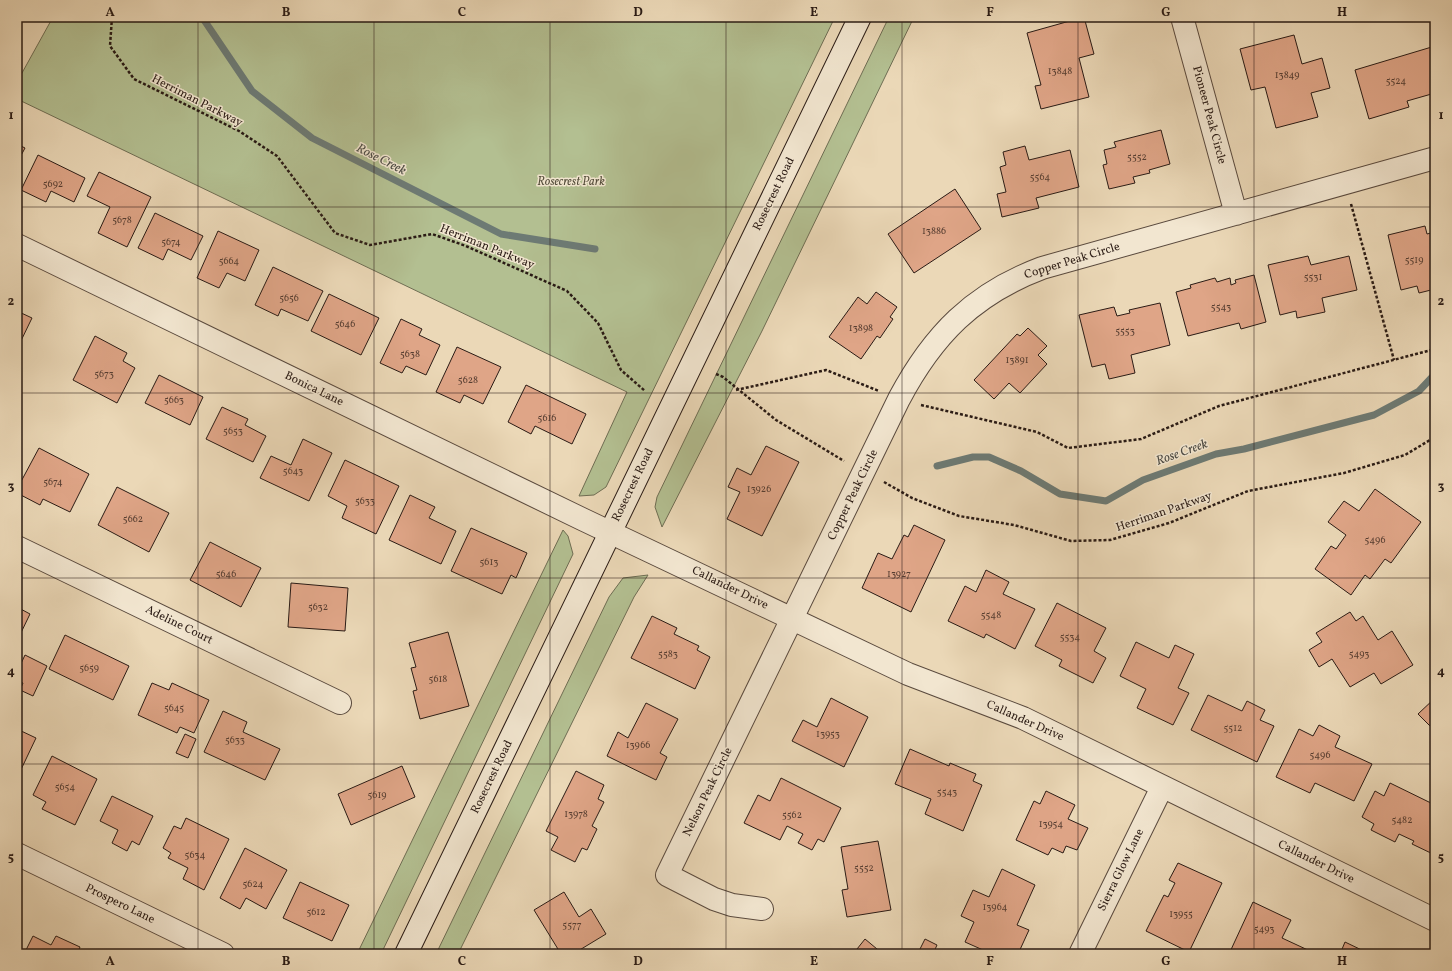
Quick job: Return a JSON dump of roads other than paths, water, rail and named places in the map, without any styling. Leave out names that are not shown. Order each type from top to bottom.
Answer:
[{"type":"street","name":"Rosecrest Road","points":[[406,954],[860,17]]},
{"type":"street","name":"Pioneer Peak Circle","points":[[1182,17],[1236,214]]},
{"type":"street","name":"Copper Peak Circle","points":[[792,619],[912,374],[929,350],[948,328],[969,309],[992,292],[1017,278],[1042,268],[1435,158]]},
{"type":"street","name":"Bonica Lane","points":[[17,245],[611,532]]},
{"type":"street","name":"Callander Drive","points":[[611,532],[926,682],[986,702],[1022,718],[1435,920]]},
{"type":"street","name":"Adeline Court","points":[[17,547],[340,703]]},
{"type":"street","name":"Nelson Peak Circle","points":[[762,909],[732,905],[720,901],[668,875],[792,619]]},
{"type":"street","name":"Sierra Glow Lane","points":[[1080,954],[1162,787]]},
{"type":"street","name":"Prospero Lane","points":[[17,854],[223,954]]},
{"type":"waterway","name":"Rose Creek","points":[[202,17],[252,91],[312,138],[501,234],[595,249]]},
{"type":"waterway","name":"Rose Creek","points":[[937,466],[973,457],[989,457],[1021,471],[1060,494],[1106,501],[1143,480],[1216,454],[1244,449],[1374,415],[1419,391],[1435,374]]},
{"type":"park label","name":"Rosecrest Park","points":[[571,182]]}]
